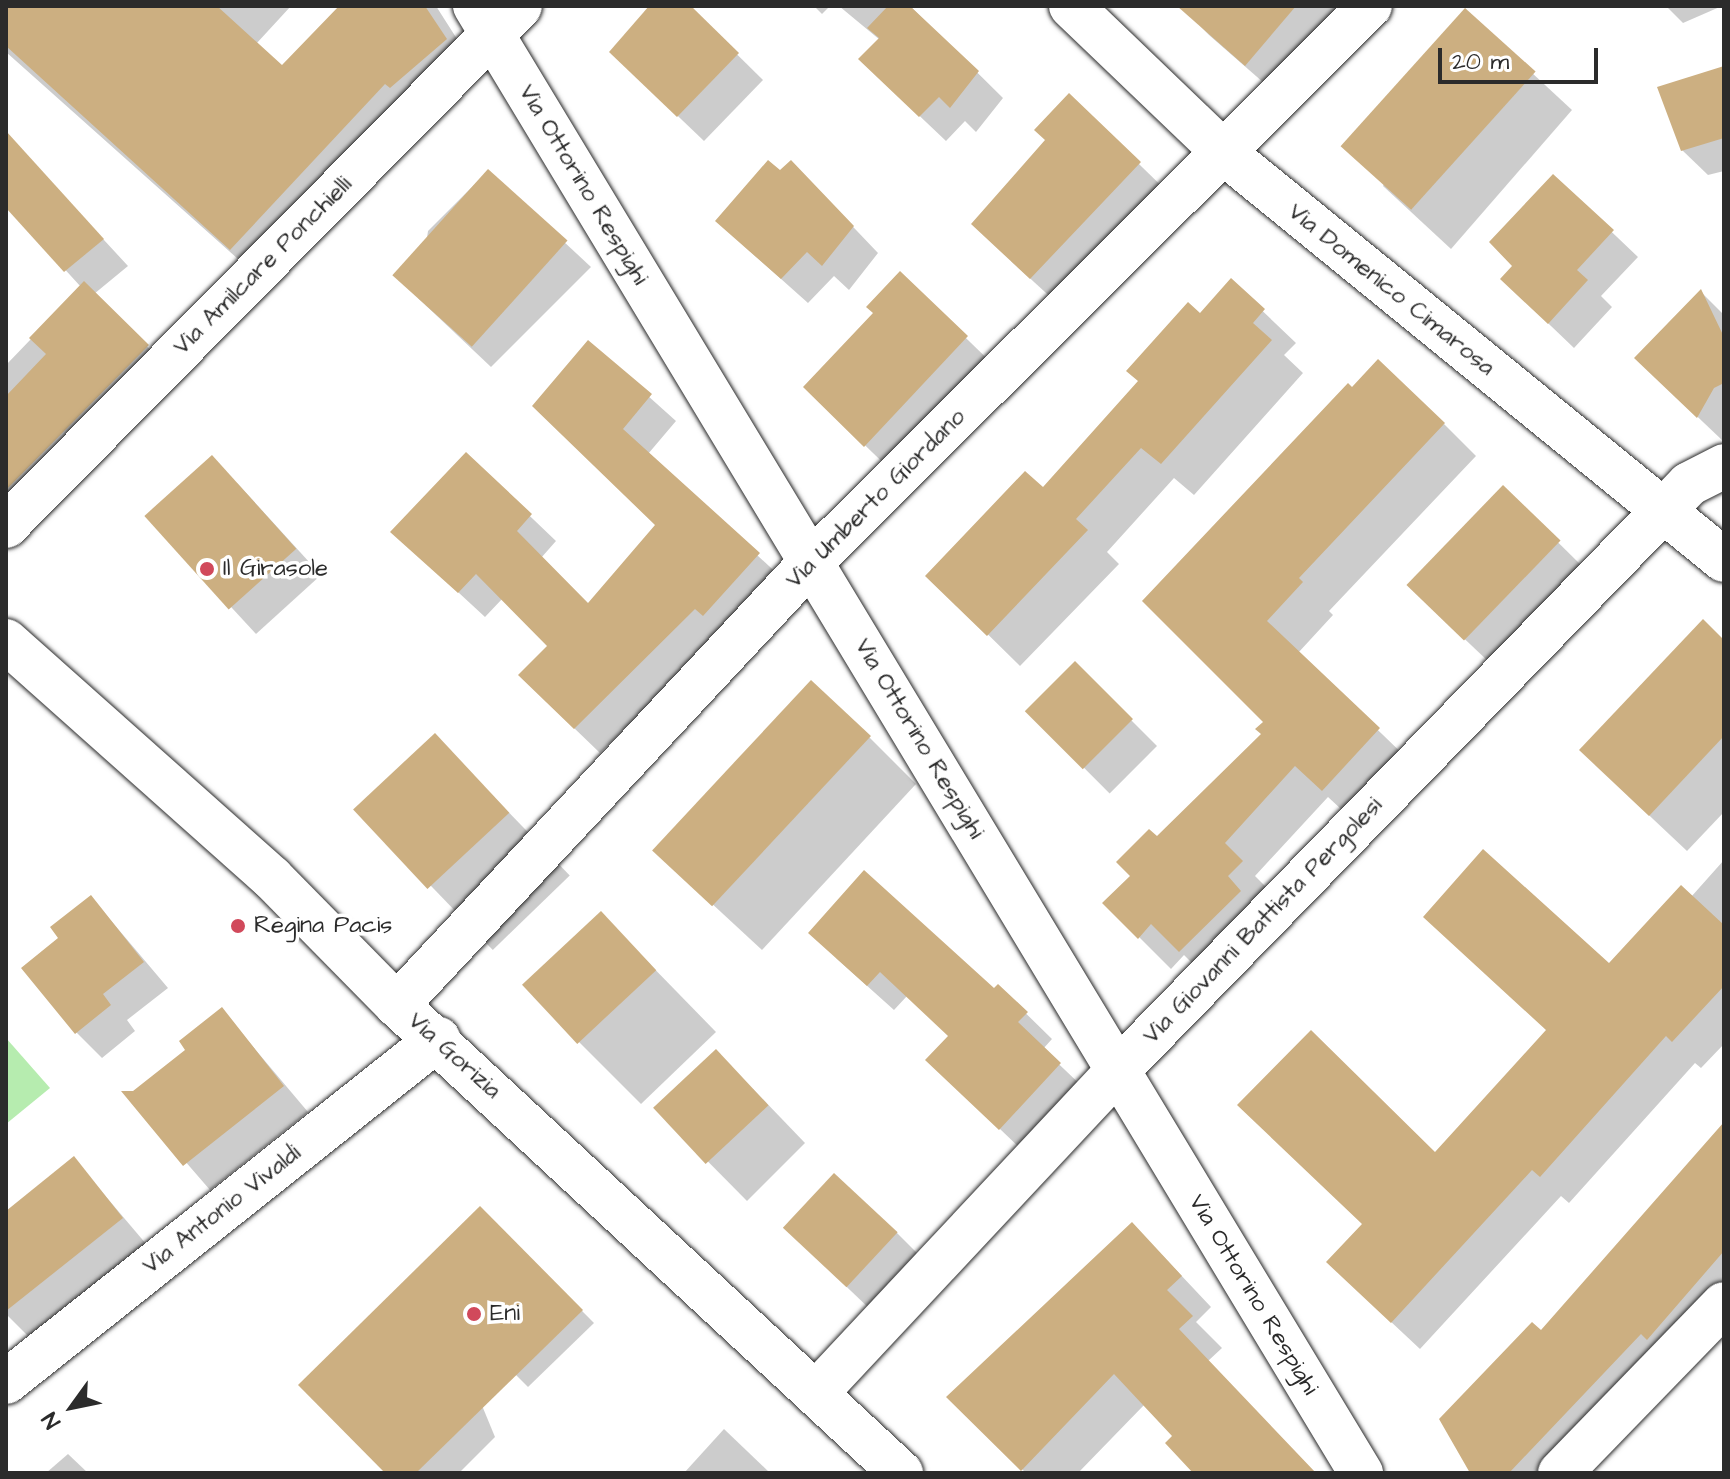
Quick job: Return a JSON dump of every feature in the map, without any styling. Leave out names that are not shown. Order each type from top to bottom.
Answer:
[{"type":"street","name":"Via Domenico Cimarosa","points":[[1071,6],[1223,152],[1724,560]]},
{"type":"street","name":"Via Umberto Giordano","points":[[397,1005],[812,561],[1370,6]]},
{"type":"street","name":"Via Amilcare Ponchielli","points":[[6,526],[496,16]]},
{"type":"street","name":"Via Ottorino Respighi","points":[[496,16],[812,561],[1361,1473]]},
{"type":"street","name":"Via Giovanni Battista Pergolesi","points":[[817,1392],[1117,1071],[1689,484],[1724,466]]},
{"type":"street","name":"Via Gorizia","points":[[6,641],[272,878],[397,1005],[438,1039],[901,1473]]},
{"type":"street","name":"Via Antonio Vivaldi","points":[[6,1382],[438,1039]]},
{"type":"street","points":[[1560,1473],[1724,1304]]},
{"type":"green space","points":[[6,1038],[50,1088],[6,1124]]},
{"type":"building","points":[[6,6],[217,6],[282,65],[339,6],[425,6],[447,39],[390,88],[385,84],[230,250],[6,46]]},
{"type":"building","points":[[649,6],[691,6],[739,53],[677,117],[609,52]]},
{"type":"building","points":[[888,6],[910,6],[979,71],[950,108],[939,97],[919,117],[858,59],[879,38],[867,28]]},
{"type":"building","points":[[1177,6],[1296,6],[1245,66]]},
{"type":"building","points":[[1465,8],[1536,72],[1411,210],[1341,146]]},
{"type":"building","points":[[1724,66],[1724,138],[1681,151],[1657,87]]},
{"type":"building","points":[[1069,93],[1141,162],[1030,279],[971,224],[1045,140],[1034,130]]},
{"type":"building","points":[[6,131],[104,239],[64,272],[6,208]]},
{"type":"building","points":[[768,160],[780,170],[791,160],[854,226],[822,266],[807,252],[781,279],[715,221]]},
{"type":"building","points":[[488,169],[568,241],[472,347],[392,275]]},
{"type":"building","points":[[1553,174],[1614,230],[1577,270],[1588,280],[1548,324],[1500,279],[1512,266],[1489,242]]},
{"type":"building","points":[[900,271],[968,336],[864,447],[803,387],[873,313],[866,307]]},
{"type":"building","points":[[1231,278],[1265,309],[1253,323],[1272,340],[1161,464],[1141,448],[1076,519],[1088,530],[987,636],[925,576],[1025,471],[1043,487],[1138,381],[1126,371],[1188,302],[1200,313]]},
{"type":"building","points":[[84,281],[149,345],[6,490],[6,396],[46,354],[29,338]]},
{"type":"building","points":[[1701,289],[1724,337],[1724,383],[1714,388],[1697,418],[1634,358]]},
{"type":"building","points":[[588,340],[652,394],[623,429],[760,553],[703,616],[695,609],[574,729],[518,675],[547,646],[476,574],[458,593],[390,532],[466,452],[532,514],[517,531],[588,603],[655,525],[532,406]]},
{"type":"building","points":[[1378,359],[1445,423],[1299,578],[1303,582],[1267,621],[1380,728],[1322,791],[1295,766],[1225,843],[1243,861],[1228,876],[1241,891],[1179,952],[1151,924],[1138,939],[1102,903],[1130,876],[1116,862],[1149,829],[1157,836],[1261,734],[1255,729],[1263,722],[1142,601],[1348,383],[1352,387]]},
{"type":"building","points":[[212,455],[296,549],[229,610],[144,516]]},
{"type":"building","points":[[1503,485],[1561,541],[1464,641],[1406,585]]},
{"type":"building","points":[[1703,619],[1724,640],[1724,736],[1649,816],[1579,750]]},
{"type":"building","points":[[1075,661],[1133,719],[1083,769],[1025,711]]},
{"type":"building","points":[[811,680],[871,736],[712,906],[652,850]]},
{"type":"building","points":[[435,733],[509,813],[427,889],[353,809]]},
{"type":"building","points":[[1483,849],[1609,963],[1681,885],[1724,925],[1724,986],[1672,1042],[1666,1036],[1540,1177],[1532,1170],[1391,1323],[1326,1262],[1362,1224],[1237,1105],[1311,1030],[1435,1152],[1546,1030],[1423,917]]},
{"type":"building","points":[[864,870],[994,988],[998,984],[1028,1012],[1018,1022],[1061,1063],[999,1130],[925,1060],[948,1036],[880,972],[867,986],[808,933]]},
{"type":"building","points":[[91,895],[144,962],[103,994],[111,1005],[75,1034],[21,968],[58,938],[50,927]]},
{"type":"building","points":[[601,911],[656,970],[577,1044],[522,985]]},
{"type":"building","points":[[222,1007],[284,1086],[183,1166],[121,1091],[133,1091],[185,1050],[179,1041]]},
{"type":"building","points":[[716,1049],[769,1105],[706,1164],[653,1108]]},
{"type":"building","points":[[1724,1122],[1724,1251],[1647,1340],[1641,1334],[1509,1473],[1470,1473],[1439,1419],[1532,1322],[1541,1330]]},
{"type":"building","points":[[74,1156],[123,1218],[6,1311],[6,1211]]},
{"type":"building","points":[[834,1173],[898,1232],[846,1287],[783,1228]]},
{"type":"building","name":"Eni","points":[[480,1206],[583,1310],[416,1473],[385,1473],[298,1385]]},
{"type":"building","points":[[1132,1222],[1182,1276],[1167,1290],[1193,1316],[1179,1329],[1316,1473],[1193,1473],[1165,1443],[1172,1436],[1114,1374],[1021,1471],[946,1397]]},
{"type":"place","name":"Il Girasole","points":[[207,569]]},
{"type":"place","name":"Regina Pacis","points":[[238,926]]},
{"type":"place","name":"Eni","points":[[474,1314]]}]
